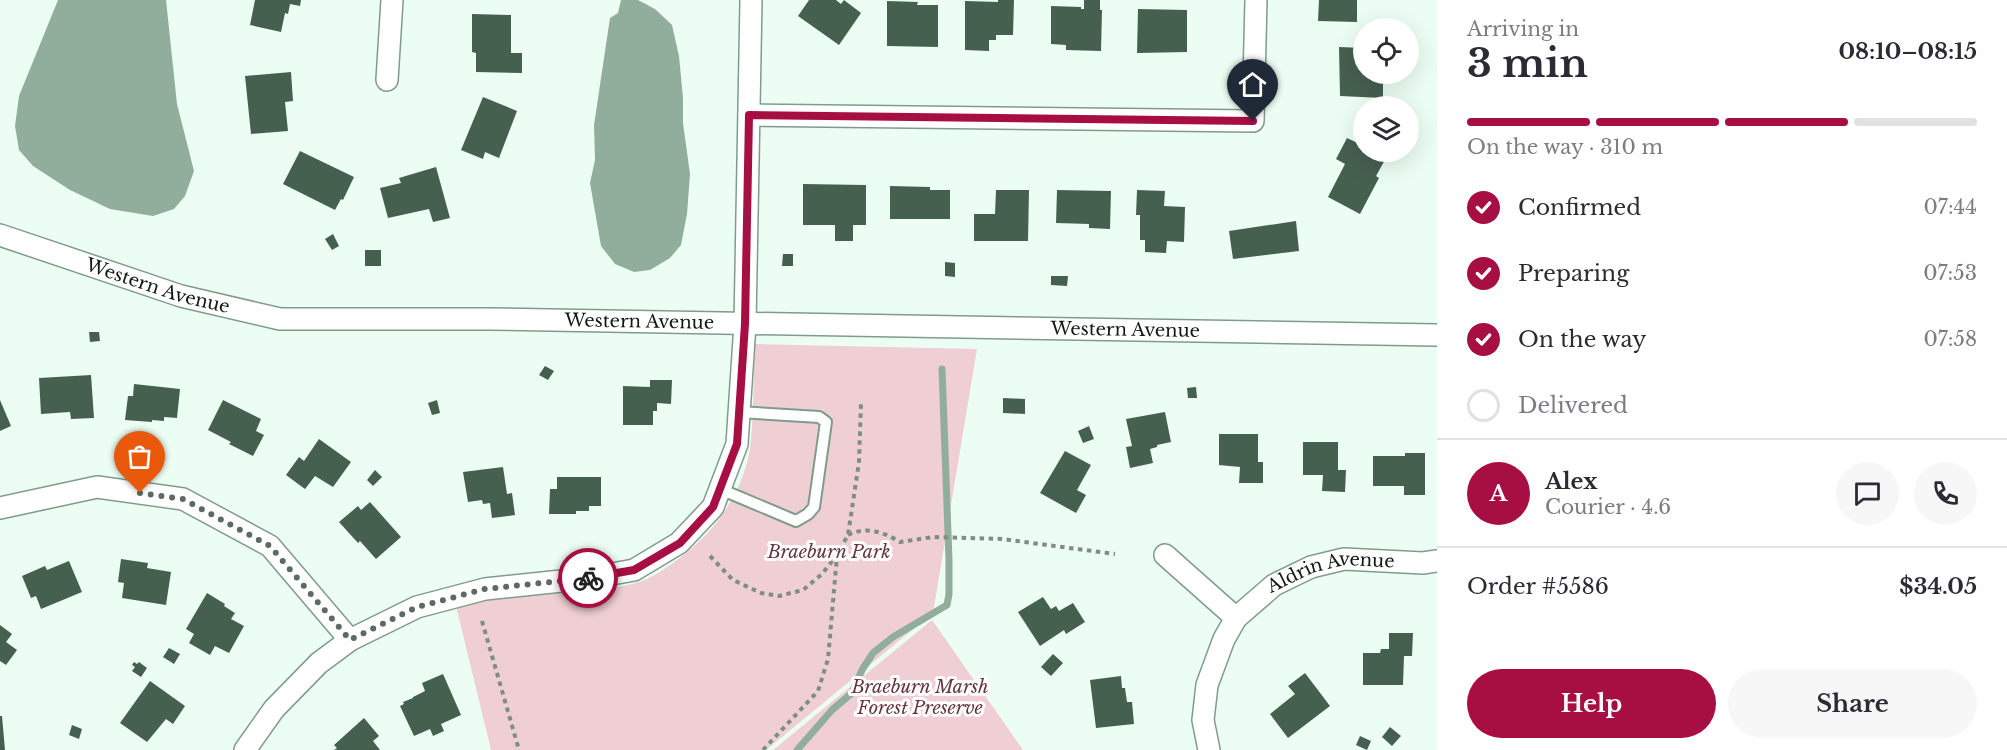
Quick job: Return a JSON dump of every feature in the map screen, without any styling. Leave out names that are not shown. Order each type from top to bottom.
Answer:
[{"type":"street","points":[[387,80],[392,0]]},
{"type":"street","points":[[244,750],[274,710],[319,663],[350,640],[417,607],[485,589],[590,578],[634,570],[680,543],[713,507],[737,444],[745,324],[751,0]]},
{"type":"street","points":[[749,115],[1253,121],[1256,0]]},
{"type":"street","name":"Western Avenue","points":[[0,234],[181,296],[280,319],[490,319],[1437,335]]},
{"type":"street","points":[[0,507],[97,487],[183,499],[270,546],[350,640]]},
{"type":"street","points":[[1165,555],[1236,618],[1224,639],[1207,685],[1203,720],[1209,750]]},
{"type":"street","name":"Aldrin Avenue","points":[[1236,618],[1274,585],[1311,567],[1344,559],[1423,563],[1437,561]]},
{"type":"lane","points":[[720,489],[796,520],[808,514],[814,507],[826,422],[819,417],[739,412]]},
{"type":"path","points":[[710,556],[734,580],[760,593],[779,596],[803,590],[822,574],[848,536],[859,462],[861,403]]},
{"type":"path","points":[[848,536],[856,531],[869,530],[891,536],[900,542],[933,537],[1002,539],[1115,554]]},
{"type":"path","points":[[763,750],[818,691],[828,659],[837,555]]},
{"type":"path","points":[[482,621],[519,750]]},
{"type":"green space","name":"Braeburn Park","points":[[755,344],[977,349],[933,613],[766,750],[491,750],[456,606],[520,594],[621,587],[647,579],[681,557],[711,529],[721,516],[738,488],[744,472],[751,440]]},
{"type":"green space","name":"Braeburn Marsh Forest Preserve","points":[[932,620],[1023,750],[773,750]]},
{"type":"shaded area","points":[[58,0],[166,0],[177,104],[194,171],[185,196],[174,209],[153,216],[110,209],[70,190],[33,166],[19,150],[15,126],[19,96]]},
{"type":"shaded area","points":[[621,0],[638,0],[655,9],[672,25],[679,56],[683,123],[690,174],[687,214],[681,245],[670,258],[650,270],[634,272],[615,264],[601,246],[590,183],[595,160],[594,125],[610,18],[618,13]]},
{"type":"building","points":[[255,0],[301,0],[300,6],[290,4],[288,14],[285,13],[281,32],[250,25]]},
{"type":"building","points":[[809,0],[836,0],[841,4],[844,0],[861,13],[839,45],[798,16]]},
{"type":"building","points":[[998,0],[1014,0],[1013,35],[996,35],[996,40],[989,40],[989,51],[965,50],[965,1],[998,2]]},
{"type":"building","points":[[1084,0],[1100,0],[1100,10],[1102,10],[1101,51],[1066,50],[1066,45],[1051,44],[1051,6],[1084,9]]},
{"type":"building","points":[[1319,0],[1357,0],[1357,18],[1353,18],[1353,22],[1318,21]]},
{"type":"building","points":[[887,1],[938,5],[938,47],[887,46]]},
{"type":"building","points":[[1138,9],[1187,10],[1187,52],[1137,53]]},
{"type":"building","points":[[472,14],[511,15],[511,53],[522,53],[522,73],[476,72],[476,53],[472,52]]},
{"type":"building","points":[[1339,47],[1353,48],[1353,84],[1383,84],[1383,96],[1340,96]]},
{"type":"building","points":[[291,72],[293,101],[285,102],[288,131],[251,134],[245,76]]},
{"type":"building","points":[[483,97],[517,111],[499,158],[485,152],[483,159],[461,150]]},
{"type":"building","points":[[1347,138],[1353,141],[1353,162],[1384,162],[1376,176],[1379,178],[1360,214],[1328,197],[1345,164],[1336,159]]},
{"type":"building","points":[[300,151],[354,177],[343,200],[341,199],[335,210],[283,184]]},
{"type":"building","points":[[436,167],[450,218],[433,222],[429,209],[388,218],[380,188],[401,183],[399,178]]},
{"type":"building","points":[[803,184],[866,185],[866,225],[853,225],[853,241],[835,241],[835,225],[803,225]]},
{"type":"building","points":[[890,186],[950,190],[950,219],[890,219]]},
{"type":"building","points":[[996,190],[1029,190],[1028,241],[974,241],[974,214],[995,214]]},
{"type":"building","points":[[1057,190],[1111,191],[1110,229],[1089,228],[1089,224],[1056,223]]},
{"type":"building","points":[[1137,190],[1165,191],[1164,206],[1185,207],[1184,242],[1167,241],[1166,253],[1145,252],[1145,240],[1140,240],[1140,215],[1136,215]]},
{"type":"building","points":[[1296,221],[1299,251],[1233,259],[1229,231]]},
{"type":"building","points":[[333,234],[339,246],[332,250],[325,239]]},
{"type":"building","points":[[365,250],[381,250],[381,266],[365,266]]},
{"type":"building","points":[[783,254],[793,254],[793,266],[782,266]]},
{"type":"building","points":[[945,262],[955,263],[955,277],[945,276]]},
{"type":"building","points":[[1051,276],[1068,276],[1067,286],[1051,285]]},
{"type":"building","points":[[89,332],[99,332],[100,341],[90,342]]},
{"type":"building","points":[[545,366],[554,371],[548,380],[539,375]]},
{"type":"building","points":[[91,375],[94,418],[71,419],[70,412],[41,414],[39,378]]},
{"type":"building","points":[[650,380],[672,380],[671,404],[657,403],[657,411],[653,411],[653,425],[623,425],[623,386],[650,387]]},
{"type":"building","points":[[134,384],[180,389],[177,418],[164,417],[164,421],[152,420],[152,422],[125,420],[128,396],[133,396]]},
{"type":"building","points":[[1196,387],[1197,398],[1188,398],[1187,388]]},
{"type":"building","points":[[1003,398],[1025,399],[1025,414],[1003,413]]},
{"type":"building","points":[[0,400],[11,426],[0,431]]},
{"type":"building","points":[[223,400],[261,419],[256,431],[264,435],[253,456],[208,430]]},
{"type":"building","points":[[437,400],[440,413],[432,415],[428,403]]},
{"type":"building","points":[[1165,412],[1171,442],[1150,449],[1153,463],[1130,468],[1126,447],[1132,446],[1126,419]]},
{"type":"building","points":[[1089,426],[1094,439],[1083,443],[1078,431]]},
{"type":"building","points":[[1219,434],[1258,434],[1258,462],[1263,462],[1263,483],[1239,483],[1240,467],[1219,465]]},
{"type":"building","points":[[319,439],[351,462],[333,487],[315,476],[305,489],[286,475],[299,457],[304,461]]},
{"type":"building","points":[[1303,442],[1338,442],[1338,470],[1346,470],[1345,492],[1322,491],[1323,475],[1303,475]]},
{"type":"building","points":[[1065,451],[1091,465],[1077,490],[1086,495],[1076,513],[1040,493]]},
{"type":"building","points":[[1405,453],[1425,453],[1425,495],[1404,495],[1404,486],[1373,486],[1373,456],[1405,456]]},
{"type":"building","points":[[503,467],[507,494],[512,493],[515,515],[492,518],[490,503],[483,504],[482,500],[468,502],[463,472]]},
{"type":"building","points":[[375,470],[382,477],[373,486],[367,480]]},
{"type":"building","points":[[557,477],[601,477],[601,506],[589,506],[589,511],[576,511],[576,514],[549,514],[550,489],[557,489]]},
{"type":"building","points":[[370,502],[401,537],[376,559],[339,522],[358,506],[361,510]]},
{"type":"building","points":[[121,559],[148,563],[147,568],[171,572],[166,605],[122,598],[124,583],[118,582]]},
{"type":"building","points":[[69,561],[82,592],[41,609],[36,596],[31,598],[22,576],[45,566],[47,570]]},
{"type":"building","points":[[207,593],[225,604],[224,606],[235,613],[231,619],[244,626],[229,653],[215,646],[210,655],[189,643],[194,634],[186,629]]},
{"type":"building","points":[[1043,597],[1051,609],[1056,606],[1059,611],[1073,603],[1085,622],[1066,634],[1064,630],[1040,646],[1018,612]]},
{"type":"building","points":[[0,625],[12,634],[6,642],[17,650],[6,665],[0,661]]},
{"type":"building","points":[[1389,633],[1413,633],[1412,656],[1404,656],[1403,685],[1363,685],[1363,653],[1380,653],[1381,649],[1389,649]]},
{"type":"building","points":[[169,648],[180,654],[174,664],[163,657]]},
{"type":"building","points":[[1053,654],[1063,663],[1051,676],[1041,667]]},
{"type":"building","points":[[134,662],[137,664],[139,662],[147,668],[141,677],[132,671],[135,667],[132,665]]},
{"type":"building","points":[[1305,673],[1330,706],[1288,738],[1270,714],[1295,694],[1288,686]]},
{"type":"building","points":[[443,674],[461,715],[441,724],[444,731],[433,736],[430,729],[414,736],[400,706],[404,704],[403,702],[425,691],[422,683]]},
{"type":"building","points":[[1121,676],[1127,702],[1132,702],[1134,724],[1096,728],[1090,680]]},
{"type":"building","points":[[150,681],[185,706],[173,724],[166,719],[147,742],[120,723]]},
{"type":"building","points":[[0,716],[2,716],[5,750],[0,750]]},
{"type":"building","points":[[364,718],[379,736],[373,741],[380,750],[334,750],[337,748],[334,745]]},
{"type":"building","points":[[72,725],[82,729],[79,739],[69,735]]},
{"type":"building","points":[[1390,727],[1401,736],[1392,746],[1382,737]]},
{"type":"building","points":[[1360,736],[1371,741],[1367,750],[1356,745]]},
{"type":"waterway","points":[[797,750],[832,710],[852,693],[862,670],[873,653],[893,637],[947,605],[949,560],[942,369]]},
{"type":"way so far","points":[[140,493],[183,499],[270,546],[350,640],[417,607],[485,589],[588,578]]},
{"type":"route","points":[[588,578],[634,570],[680,543],[713,507],[737,444],[745,324],[749,115],[1253,121]]}]
